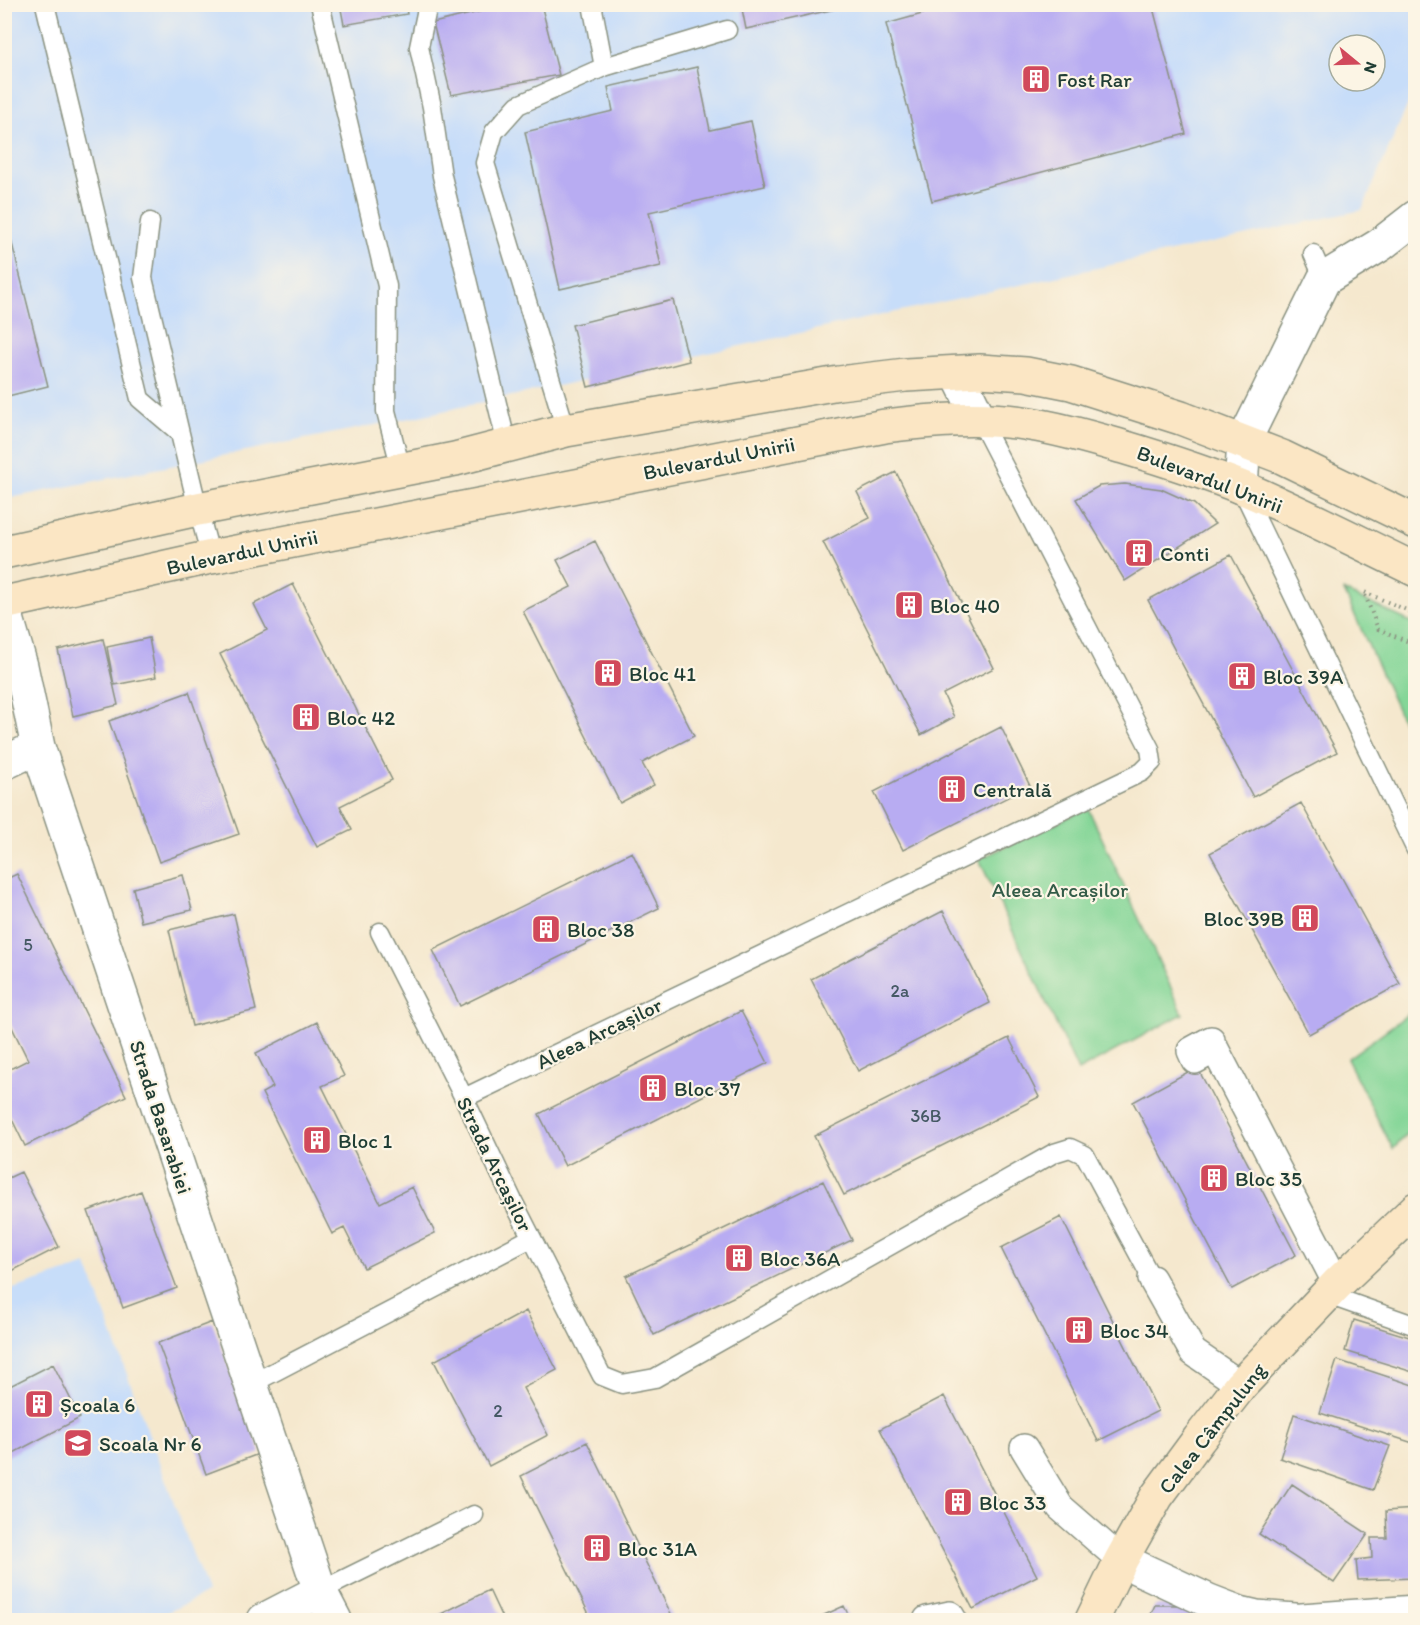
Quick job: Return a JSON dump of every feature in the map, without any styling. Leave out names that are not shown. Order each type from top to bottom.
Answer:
[{"type":"main road","points":[[4,552],[198,509],[455,459],[566,430],[839,383],[906,375],[980,371],[1026,374],[1071,383],[1181,418],[1282,457],[1416,522]]},
{"type":"main road","name":"Bulevardul Unirii","points":[[4,603],[211,557],[885,426],[933,420],[1029,423],[1076,433],[1167,460],[1241,487],[1416,570]]},
{"type":"main road","name":"Calea Câmpulung","points":[[1092,1620],[1121,1560],[1157,1496],[1241,1385],[1332,1290],[1416,1209]]},
{"type":"street","points":[[1241,487],[1244,441],[1319,267],[1380,245],[1416,217]]},
{"type":"street","points":[[957,373],[980,420]]},
{"type":"street","name":"Strada Basarabiei","points":[[4,608],[21,666],[38,747],[320,1591],[334,1620]]},
{"type":"street","points":[[4,763],[38,747]]},
{"type":"street","points":[[1211,1040],[1191,1051],[1195,1060],[1215,1049],[1332,1290]]},
{"type":"street","points":[[1152,1279],[1193,1352],[1241,1385]]},
{"type":"street","points":[[1024,1448],[1060,1507],[1121,1560],[1233,1611],[1257,1617],[1295,1620]]},
{"type":"street","points":[[264,1620],[320,1591]]},
{"type":"street","points":[[1302,1620],[1416,1612]]},
{"type":"street","points":[[927,1620],[950,1615],[953,1620]]},
{"type":"lane","points":[[45,4],[141,399],[180,433]]},
{"type":"lane","points":[[320,4],[387,286],[386,411],[401,469]]},
{"type":"lane","points":[[428,4],[419,47],[432,107],[442,176],[507,445]]},
{"type":"lane","points":[[592,4],[604,67]]},
{"type":"lane","points":[[566,430],[484,163],[494,132],[518,105],[604,67],[727,30]]},
{"type":"lane","points":[[150,222],[143,278],[211,557]]},
{"type":"lane","name":"Aleea Arcașilor","points":[[464,1098],[1142,772],[1152,762],[1150,749],[980,420]]},
{"type":"lane","points":[[1241,487],[1416,850]]},
{"type":"lane","name":"Strada Arcașilor","points":[[380,932],[602,1376],[622,1384],[656,1378],[1054,1153],[1070,1148],[1085,1155],[1152,1279]]},
{"type":"lane","points":[[250,1384],[531,1238]]},
{"type":"lane","points":[[1332,1290],[1416,1326]]},
{"type":"lane","points":[[320,1591],[474,1515]]},
{"type":"path","points":[[1416,614],[1364,592],[1378,628],[1416,645]]},
{"type":"shaded area","points":[[5,5],[1415,5],[1415,88],[1362,210],[420,416],[5,499]]},
{"type":"shaded area","name":"Scoala Nr 6","points":[[87,1265],[207,1593],[152,1620],[5,1620],[4,1292]]},
{"type":"green space","points":[[1344,591],[1415,624],[1415,749]]},
{"type":"green space","name":"Aleea Arcașilor","points":[[1088,808],[1183,1014],[1078,1071],[979,859]]},
{"type":"green space","points":[[1415,1009],[1415,1126],[1393,1149],[1347,1059]]},
{"type":"building","points":[[340,4],[405,4],[407,14],[344,25]]},
{"type":"building","points":[[512,4],[541,4],[559,75],[451,95],[433,23]]},
{"type":"building","points":[[741,4],[839,4],[840,8],[746,29]]},
{"type":"building","name":"Fost Rar","points":[[958,4],[1152,4],[1186,134],[932,201],[886,24]]},
{"type":"building","points":[[697,67],[710,130],[751,121],[765,186],[649,212],[661,266],[560,289],[525,132],[613,111],[608,87]]},
{"type":"building","points":[[4,212],[48,386],[4,397]]},
{"type":"building","points":[[673,300],[689,361],[588,387],[572,325]]},
{"type":"building","name":"Bloc 40","points":[[896,472],[994,668],[943,694],[954,717],[921,735],[823,542],[870,518],[857,492]]},
{"type":"building","name":"Conti","points":[[1125,484],[1161,489],[1194,504],[1215,524],[1125,581],[1076,499],[1099,486]]},
{"type":"building","name":"Bloc 41","points":[[595,541],[694,736],[642,763],[654,785],[620,803],[523,611],[571,587],[557,560]]},
{"type":"building","name":"Bloc 39A","points":[[1231,555],[1337,752],[1253,797],[1148,600]]},
{"type":"building","name":"Bloc 42","points":[[293,584],[392,780],[340,806],[352,830],[317,847],[220,654],[267,630],[254,604]]},
{"type":"building","points":[[149,638],[156,677],[114,685],[107,647]]},
{"type":"building","points":[[103,639],[118,705],[73,716],[58,650]]},
{"type":"building","points":[[189,692],[239,834],[159,862],[109,721]]},
{"type":"building","name":"Centrală","points":[[1001,727],[1030,786],[903,850],[874,792]]},
{"type":"building","name":"Bloc 39B","points":[[1301,803],[1400,984],[1309,1034],[1210,853]]},
{"type":"building","name":"Bloc 38","points":[[632,852],[659,908],[460,1006],[433,950]]},
{"type":"building","points":[[17,874],[126,1096],[25,1146],[4,1103],[4,1072],[28,1060],[4,1011],[4,880]]},
{"type":"building","points":[[183,875],[192,910],[141,922],[133,888]]},
{"type":"building","points":[[943,911],[990,1003],[858,1071],[811,979]]},
{"type":"building","points":[[234,914],[256,1010],[192,1026],[169,930]]},
{"type":"building","name":"Bloc 37","points":[[741,1011],[768,1063],[565,1166],[539,1114]]},
{"type":"building","name":"Bloc 1","points":[[317,1022],[344,1076],[322,1086],[380,1203],[412,1187],[435,1233],[364,1268],[344,1228],[332,1234],[262,1093],[273,1087],[256,1053]]},
{"type":"building","points":[[1009,1038],[1039,1097],[844,1195],[814,1136]]},
{"type":"building","name":"Bloc 35","points":[[1197,1067],[1296,1255],[1232,1289],[1133,1102]]},
{"type":"building","points":[[21,1172],[59,1247],[4,1275],[4,1180]]},
{"type":"building","name":"Bloc 36A","points":[[823,1181],[852,1240],[654,1335],[626,1276]]},
{"type":"building","points":[[141,1191],[177,1288],[123,1308],[88,1211]]},
{"type":"building","name":"Bloc 34","points":[[1061,1217],[1158,1411],[1098,1441],[1001,1248]]},
{"type":"building","points":[[526,1311],[557,1370],[523,1388],[548,1435],[489,1466],[434,1361]]},
{"type":"building","points":[[1354,1320],[1416,1339],[1416,1373],[1345,1351]]},
{"type":"building","points":[[212,1322],[261,1453],[206,1474],[158,1343]]},
{"type":"building","points":[[1337,1360],[1416,1386],[1416,1444],[1320,1413]]},
{"type":"building","name":"Școala 6","points":[[53,1364],[80,1418],[4,1458],[4,1389]]},
{"type":"building","name":"Bloc 33","points":[[944,1396],[1037,1576],[973,1609],[880,1429]]},
{"type":"building","points":[[1294,1414],[1390,1446],[1373,1490],[1280,1458]]},
{"type":"building","name":"Bloc 31A","points":[[587,1442],[674,1620],[592,1620],[521,1476]]},
{"type":"building","points":[[1292,1484],[1368,1534],[1334,1583],[1259,1534]]},
{"type":"building","points":[[1416,1509],[1416,1578],[1358,1580],[1356,1560],[1372,1558],[1371,1538],[1387,1538],[1386,1511]]},
{"type":"building","points":[[489,1590],[503,1620],[429,1620]]},
{"type":"building","points":[[1155,1605],[1181,1605],[1213,1620],[1148,1620]]},
{"type":"building","points":[[844,1606],[851,1620],[813,1620]]},
{"type":"place","name":"Fost Rar","points":[[1036,79]]},
{"type":"place","name":"Conti","points":[[1139,553]]},
{"type":"place","name":"Bloc 40","points":[[909,605]]},
{"type":"place","name":"Bloc 41","points":[[608,673]]},
{"type":"place","name":"Bloc 39A","points":[[1242,676]]},
{"type":"place","name":"Bloc 42","points":[[306,717]]},
{"type":"place","name":"Centrală","points":[[952,789]]},
{"type":"place","name":"Bloc 39B","points":[[1305,918]]},
{"type":"place","name":"Bloc 38","points":[[546,929]]},
{"type":"place","name":"Bloc 37","points":[[653,1088]]},
{"type":"place","name":"Bloc 1","points":[[317,1140]]},
{"type":"place","name":"Bloc 35","points":[[1214,1178]]},
{"type":"place","name":"Bloc 36A","points":[[739,1258]]},
{"type":"place","name":"Bloc 34","points":[[1079,1330]]},
{"type":"place","name":"Școala 6","points":[[39,1404]]},
{"type":"place","name":"Scoala Nr 6","points":[[78,1443]]},
{"type":"place","name":"Bloc 33","points":[[958,1502]]},
{"type":"place","name":"Bloc 31A","points":[[597,1548]]}]
